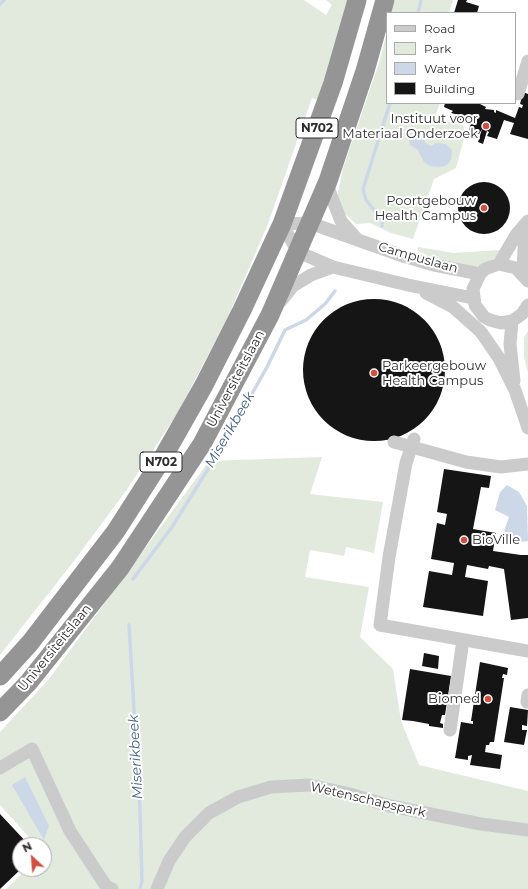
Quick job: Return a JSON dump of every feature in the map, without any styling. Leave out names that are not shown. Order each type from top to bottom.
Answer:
[{"type":"highway","name":"Universiteitslaan","points":[[0,676],[30,643],[116,531],[162,459],[204,385],[242,310],[282,224],[333,83],[357,0]]},
{"type":"highway","name":"Universiteitslaan","points":[[0,712],[28,682],[120,568],[202,444],[270,315],[328,182],[365,71],[385,0]]},
{"type":"street","points":[[518,94],[528,61]]},
{"type":"street","name":"Campuslaan","points":[[328,182],[331,198],[341,221],[358,239]]},
{"type":"street","name":"Campuslaan","points":[[282,224],[310,223],[402,256],[434,265],[480,274]]},
{"type":"street","points":[[499,264],[516,235],[526,223]]},
{"type":"street","points":[[525,277],[526,223]]},
{"type":"street","points":[[282,224],[298,252]]},
{"type":"street","name":"Campuslaan","points":[[298,252],[333,267],[408,285],[473,298]]},
{"type":"street","points":[[525,277],[508,265],[499,264],[485,269],[480,274],[473,289],[473,298],[478,311],[490,320],[501,323],[512,321],[522,314],[528,305]]},
{"type":"street","points":[[270,315],[293,286],[311,276],[333,267]]},
{"type":"street","name":"Campuslaan","points":[[408,285],[453,306],[481,332],[499,358]]},
{"type":"street","points":[[490,320],[490,330],[499,358],[515,390],[528,428]]},
{"type":"street","points":[[512,321],[510,344],[515,390]]},
{"type":"street","points":[[394,442],[413,443],[466,462],[502,467],[528,464]]},
{"type":"street","points":[[413,443],[406,463],[389,557],[380,625],[528,651]]},
{"type":"street","points":[[450,730],[463,640]]},
{"type":"street","points":[[0,768],[32,749],[70,831],[106,886],[112,889]]},
{"type":"street","name":"Wetenschapspark","points":[[157,889],[169,861],[185,837],[209,813],[238,797],[271,787],[309,785],[350,794],[390,806],[481,824],[528,830]]},
{"type":"green space","points":[[0,0],[304,0],[326,15],[332,5],[326,0],[350,0],[319,100],[312,98],[268,224],[228,317],[177,414],[126,491],[74,561],[0,655]]},
{"type":"green space","points":[[395,0],[453,0],[449,12],[391,12]]},
{"type":"green space","points":[[386,35],[386,104],[440,104],[435,117],[464,126],[463,142],[456,168],[434,179],[413,239],[391,233],[370,223],[356,224],[343,212],[338,201],[338,192],[343,168],[380,60]]},
{"type":"green space","points":[[418,247],[454,253],[500,250],[496,257],[481,266],[472,268],[451,264],[432,258],[417,250]]},
{"type":"green space","points":[[528,331],[528,373],[524,357],[524,338]]},
{"type":"green space","points":[[322,457],[310,494],[383,502],[374,553],[346,547],[344,556],[310,550],[305,577],[369,587],[360,637],[393,669],[401,721],[419,765],[528,791],[528,889],[6,889],[19,877],[52,877],[52,837],[29,837],[0,805],[0,732],[49,679],[209,461]]},
{"type":"water","points":[[411,137],[420,137],[431,146],[436,143],[446,144],[452,150],[451,160],[447,165],[441,167],[430,166],[424,162],[418,150],[410,145],[409,140]]},
{"type":"water","points":[[507,485],[519,492],[527,506],[528,541],[522,542],[515,540],[504,531],[509,517],[495,510],[500,492]]},
{"type":"water","points":[[25,777],[49,826],[45,837],[42,837],[12,785]]},
{"type":"building","points":[[458,0],[467,0],[466,2],[479,6],[477,12],[454,12]]},
{"type":"building","name":"Instituut voor Materiaal Onderzoek","points":[[523,92],[528,94],[528,139],[510,134],[514,123],[504,120],[497,139],[487,136],[489,132],[487,131],[483,144],[478,142],[482,129],[479,134],[469,130],[473,116],[471,116],[470,119],[467,118],[466,123],[453,120],[455,114],[451,113],[453,111],[444,107],[445,104],[480,104],[486,107],[485,109],[494,110],[496,113],[496,110],[515,118],[519,107],[522,108],[523,105],[520,104]]},
{"type":"building","name":"Poortgebouw Health Campus","points":[[479,182],[489,182],[498,186],[506,194],[510,203],[510,213],[506,222],[498,230],[489,234],[479,234],[470,230],[462,222],[458,213],[458,203],[462,194],[470,186]]},
{"type":"building","name":"Parkeergebouw Health Campus","points":[[381,299],[408,307],[425,319],[440,343],[444,356],[444,384],[440,397],[425,421],[401,436],[388,440],[367,441],[340,433],[323,421],[308,397],[304,384],[303,363],[311,336],[323,319],[347,304],[360,300]]},
{"type":"building","name":"BioVille","points":[[444,469],[491,476],[489,488],[481,487],[473,529],[496,533],[493,551],[528,555],[528,618],[511,620],[504,569],[489,566],[488,569],[467,565],[465,577],[488,581],[483,616],[423,607],[429,571],[452,575],[454,563],[431,559],[437,523],[445,525],[447,514],[437,512]]},
{"type":"building","points":[[424,653],[439,656],[438,669],[422,666]]},
{"type":"building","name":"Biomed","points":[[480,662],[508,668],[507,675],[503,674],[502,678],[504,678],[494,742],[490,742],[489,745],[486,745],[485,752],[502,755],[500,769],[470,765],[472,755],[468,756],[468,760],[455,758],[461,722],[473,724],[473,721],[471,721]]},
{"type":"building","points":[[410,669],[451,676],[445,715],[442,715],[440,723],[443,724],[443,728],[429,726],[429,724],[402,720]]},
{"type":"building","points":[[510,707],[528,710],[527,726],[522,725],[522,730],[527,730],[524,745],[504,742]]},
{"type":"building","points":[[0,814],[22,837],[12,837],[13,877],[0,889]]},
{"type":"waterway","points":[[0,4],[4,0]]},
{"type":"waterway","name":"Miserikbeek","points":[[418,12],[421,0]]},
{"type":"waterway","name":"Miserikbeek","points":[[382,226],[383,221],[366,200],[363,189],[390,104]]},
{"type":"waterway","name":"Miserikbeek","points":[[133,579],[172,527],[226,440],[267,367],[285,330],[306,320],[325,304],[335,291]]},
{"type":"waterway","name":"Miserikbeek","points":[[129,625],[140,810],[142,881],[140,889]]},
{"type":"place","name":"Instituut voor Materiaal Onderzoek","points":[[486,126]]},
{"type":"place","name":"Poortgebouw Health Campus","points":[[484,208]]},
{"type":"place","name":"Parkeergebouw Health Campus","points":[[374,373]]},
{"type":"place","name":"BioVille","points":[[464,540]]},
{"type":"place","name":"Biomed","points":[[488,699]]}]
